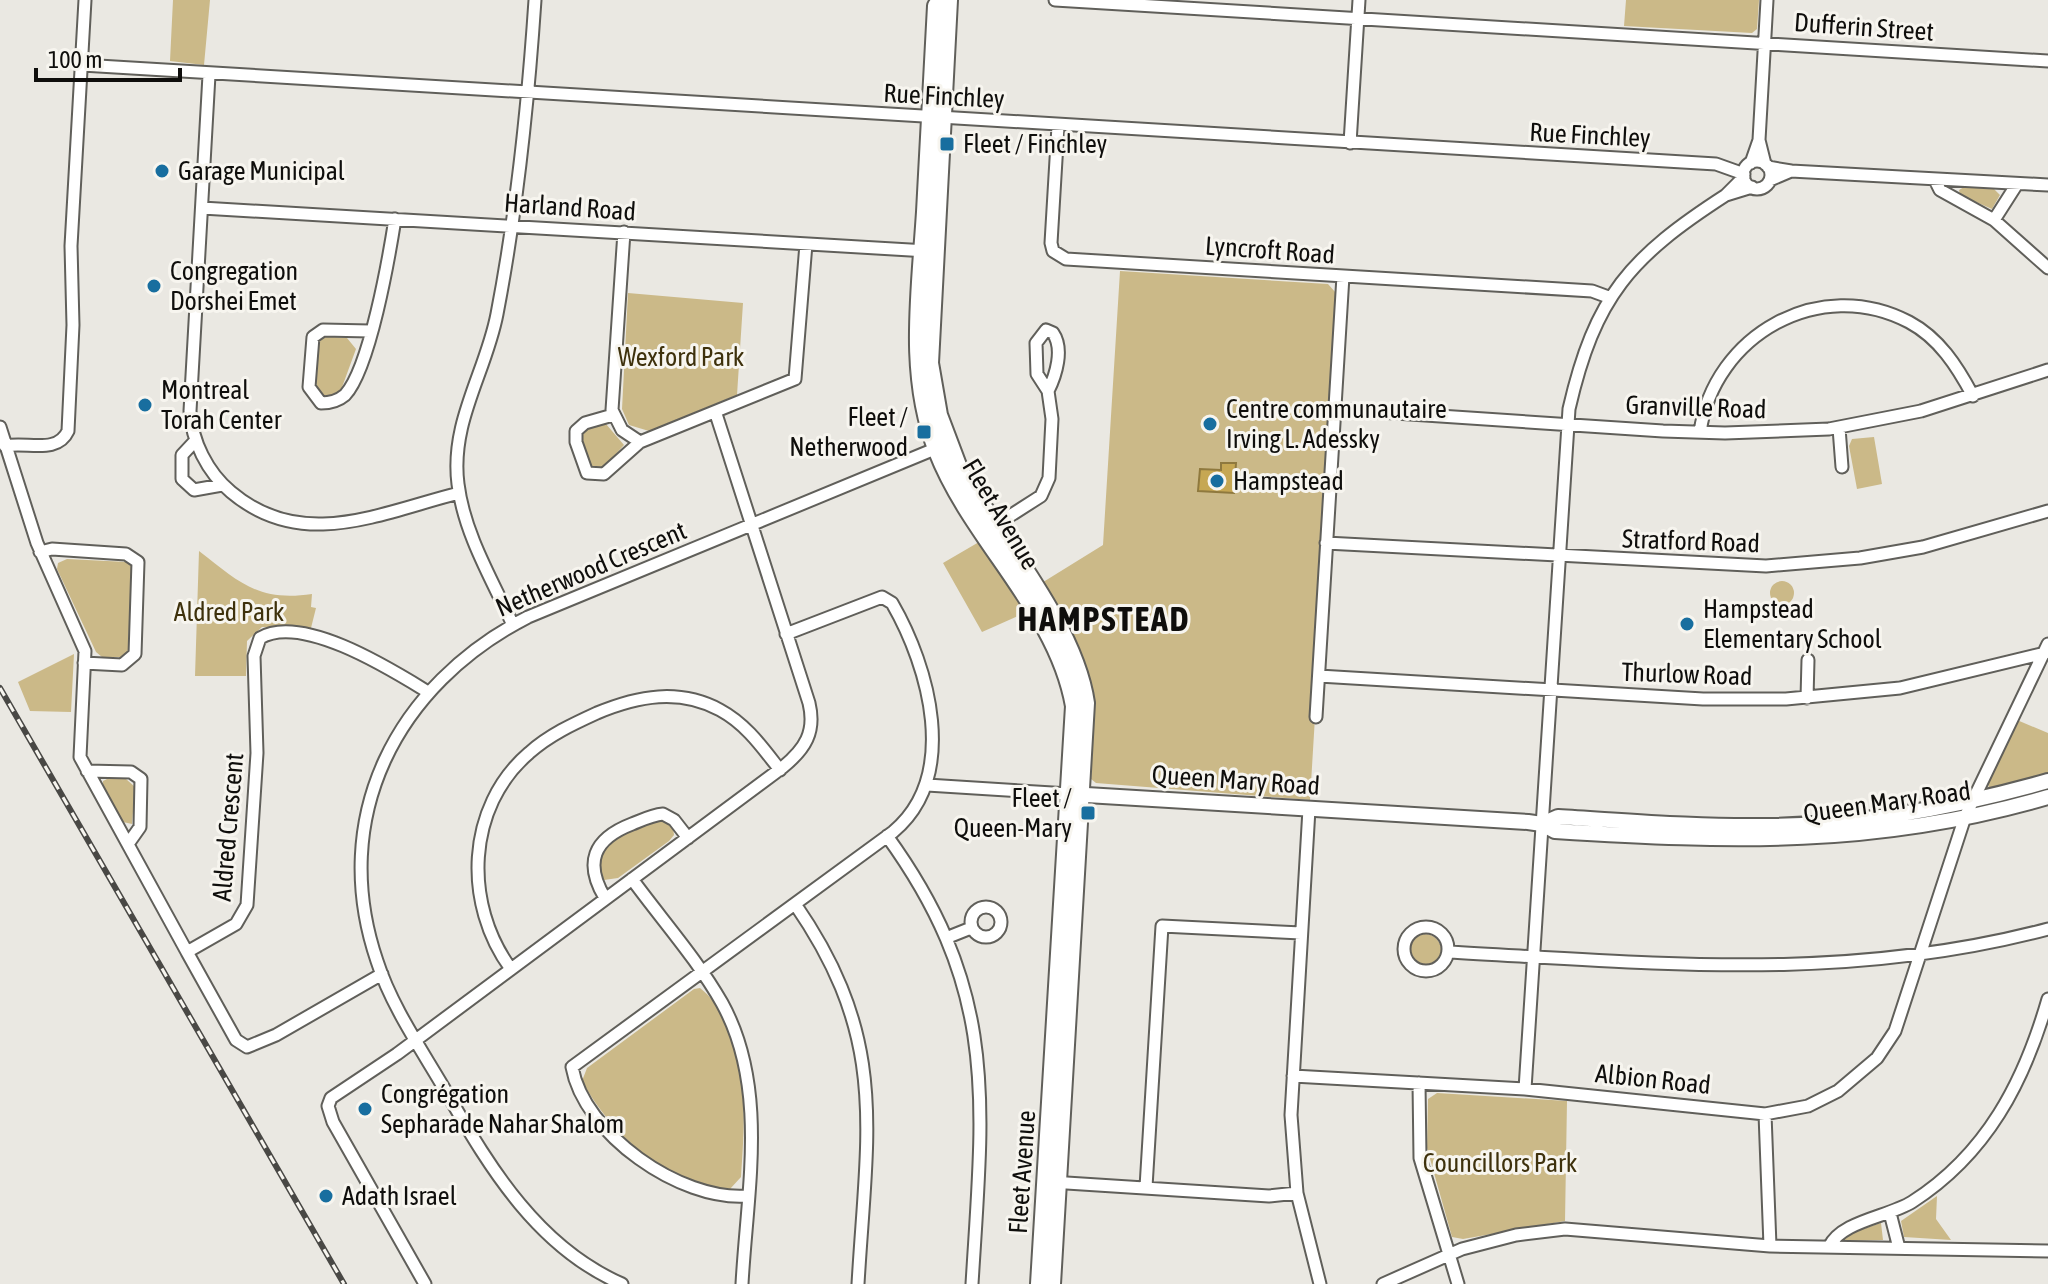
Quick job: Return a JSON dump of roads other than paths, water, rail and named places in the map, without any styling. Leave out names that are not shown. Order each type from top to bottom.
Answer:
[{"type":"main road","name":"Fleet Avenue","points":[[937,118],[936,6],[940,0]]},
{"type":"main road","name":"Fleet Avenue","points":[[949,0],[937,118],[929,251],[930,363],[941,446],[989,529],[1066,639],[1077,663],[1086,703],[1076,795],[1052,1182],[1052,1284]]},
{"type":"main road","name":"Fleet Avenue","points":[[1039,1284],[1052,1182]]},
{"type":"street","points":[[5,446],[54,445],[64,439],[68,431],[73,325],[71,246],[85,0]]},
{"type":"street","points":[[513,625],[471,534],[459,493],[457,438],[491,341],[529,93],[535,0]]},
{"type":"street","name":"Dufferin Street","points":[[1055,0],[2048,61]]},
{"type":"street","points":[[1350,143],[1359,0]]},
{"type":"street","points":[[1525,1089],[1567,424],[1580,359],[1611,298],[1654,244],[1726,195],[1751,163],[1759,140],[1767,0]]},
{"type":"street","name":"Rue Finchley","points":[[82,65],[1716,164],[1744,175]]},
{"type":"street","points":[[209,75],[190,411],[196,440],[222,485],[261,514],[285,522],[318,526],[343,523],[459,493]]},
{"type":"street","name":"Lyncroft Road","points":[[1058,126],[1051,243],[1059,256],[1072,260],[1592,291],[1611,298]]},
{"type":"street","points":[[1759,140],[1770,180]]},
{"type":"street","points":[[1751,163],[1791,171],[2048,185]]},
{"type":"street","points":[[1726,195],[1752,187],[1760,188],[1791,171]]},
{"type":"street","points":[[1744,175],[1752,187]]},
{"type":"street","points":[[1935,180],[1940,190],[1994,220],[2048,268]]},
{"type":"street","points":[[1994,220],[2017,184]]},
{"type":"street","name":"Harland Road","points":[[202,208],[929,251]]},
{"type":"street","points":[[370,331],[323,330],[313,337],[309,387],[321,403],[345,394],[370,331],[382,295],[395,219]]},
{"type":"street","points":[[624,232],[613,415],[622,430],[640,442]]},
{"type":"street","points":[[613,415],[585,423],[576,431],[576,442],[587,473],[604,474],[640,442],[716,414],[795,379],[806,244]]},
{"type":"street","points":[[1316,717],[1343,276]]},
{"type":"street","points":[[1700,432],[1711,389],[1743,346],[1776,322],[1823,307],[1866,308],[1910,323],[1946,353],[1973,396]]},
{"type":"street","name":"Granville Road","points":[[1335,409],[1700,432],[1839,428],[1921,411],[2048,370]]},
{"type":"street","points":[[989,529],[1033,502],[1046,488],[1052,419],[1048,391]]},
{"type":"street","points":[[425,1284],[333,1122],[328,1106],[338,1090],[416,1039],[780,770],[804,747],[812,723],[716,414]]},
{"type":"street","points":[[0,427],[40,552],[83,645],[78,747],[87,771],[236,1040],[247,1047],[276,1035],[382,974]]},
{"type":"street","points":[[1839,428],[1842,467]]},
{"type":"street","points":[[196,440],[182,455],[182,479],[194,490],[222,485]]},
{"type":"street","name":"Netherwood Crescent","points":[[618,1283],[561,1245],[519,1205],[483,1156],[382,974],[367,929],[361,892],[364,823],[382,765],[406,721],[428,692],[467,654],[513,625],[941,446]]},
{"type":"street","name":"Stratford Road","points":[[1326,543],[1712,566],[1821,562],[1923,547],[2048,511]]},
{"type":"street","points":[[40,552],[52,549],[126,554],[138,562],[135,654],[122,665],[84,663]]},
{"type":"street","points":[[747,1196],[706,1191],[653,1168],[608,1131],[583,1099],[572,1067],[887,836],[910,815],[927,785],[929,693],[892,603],[882,597],[786,634]]},
{"type":"street","name":"Aldred Crescent","points":[[187,952],[231,927],[247,905],[257,740],[254,656],[260,638],[269,634],[290,634],[335,644],[379,663],[428,692]]},
{"type":"street","name":"Thurlow Road","points":[[1319,676],[1726,700],[1807,698],[1931,682],[2046,650]]},
{"type":"street","name":"Albion Road","points":[[1293,1076],[1525,1089],[1765,1114],[1798,1109],[1829,1097],[1877,1058],[1902,1015],[1965,817],[2046,650]]},
{"type":"street","points":[[1807,698],[1808,660]]},
{"type":"street","points":[[511,969],[495,944],[484,913],[477,880],[478,854],[499,790],[516,765],[541,743],[634,699],[672,695],[707,704],[738,721],[780,770]]},
{"type":"street","points":[[87,771],[131,772],[141,779],[140,827],[128,844]]},
{"type":"street","name":"Queen Mary Road","points":[[1766,833],[1972,801],[2048,781]]},
{"type":"street","name":"Queen Mary Road","points":[[927,785],[1542,824],[1555,831],[1874,832],[1965,817],[2048,797]]},
{"type":"street","points":[[1309,809],[1291,1128],[1297,1193],[1320,1284]]},
{"type":"street","points":[[605,898],[593,871],[596,853],[607,838],[626,826],[663,814],[674,820],[688,838]]},
{"type":"street","points":[[887,836],[912,871],[946,938],[973,1024],[981,1091],[972,1284]]},
{"type":"street","points":[[632,879],[730,1018],[746,1066],[752,1123],[742,1284]]},
{"type":"street","points":[[795,904],[840,979],[863,1051],[868,1113],[858,1284]]},
{"type":"street","points":[[1146,1187],[1162,926],[1301,933]]},
{"type":"street","points":[[946,938],[971,928]]},
{"type":"street","points":[[1448,952],[1761,967],[1847,963],[1921,953],[2048,929]]},
{"type":"street","points":[[1829,1247],[1837,1233],[1890,1213],[1943,1179],[1992,1127],[2021,1079],[2048,999]]},
{"type":"street","points":[[1419,1083],[1420,1158],[1458,1284]]},
{"type":"street","points":[[1765,1114],[1770,1246]]},
{"type":"street","points":[[1052,1182],[1269,1196],[1297,1193]]},
{"type":"street","points":[[1890,1213],[1899,1248]]},
{"type":"street","points":[[1383,1284],[1448,1254],[1516,1235],[1565,1229],[1770,1246],[2048,1251]]},
{"type":"railway","points":[[0,688],[344,1284]]},
{"type":"place","name":"Fleet / Finchley","points":[[947,144]]},
{"type":"place","name":"Garage Municipal","points":[[162,171]]},
{"type":"place","name":"Congregation Dorshei Emet","points":[[154,286]]},
{"type":"place","name":"Montreal Torah Center","points":[[145,405]]},
{"type":"place","name":"Centre communautaire Irving L. Adessky","points":[[1210,424]]},
{"type":"place","name":"Fleet / Netherwood","points":[[924,432]]},
{"type":"place","name":"Hampstead","points":[[1217,481]]},
{"type":"place","name":"Hampstead Elementary School","points":[[1687,624]]},
{"type":"place","name":"Fleet / Queen-Mary","points":[[1088,813]]},
{"type":"place","name":"Congrégation Sepharade Nahar Shalom","points":[[365,1109]]},
{"type":"place","name":"Adath Israel","points":[[326,1196]]},
{"type":"district","name":"HAMPSTEAD","points":[[1104,618]]},
{"type":"park label","name":"Wexford Park","points":[[681,357]]},
{"type":"park label","name":"Aldred Park","points":[[229,612]]},
{"type":"park label","name":"Councillors Park","points":[[1500,1163]]}]
